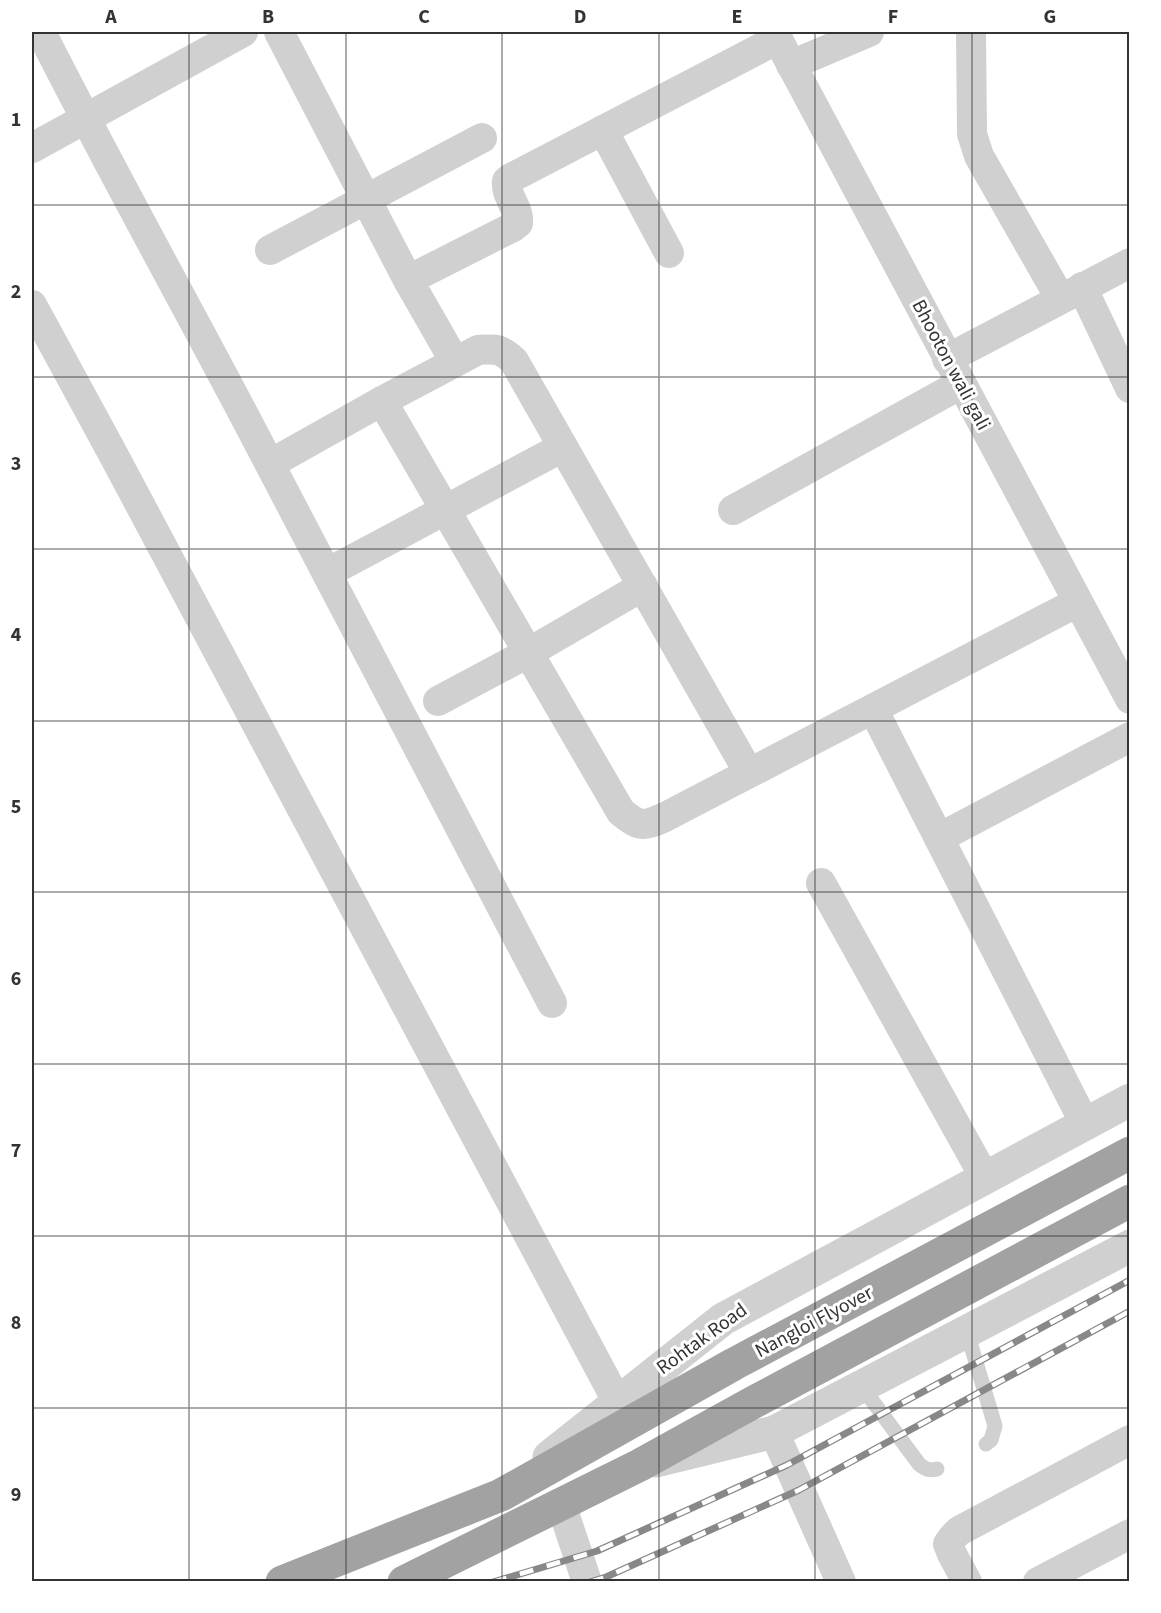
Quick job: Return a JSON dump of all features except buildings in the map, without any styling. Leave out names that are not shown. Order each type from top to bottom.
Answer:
[{"type":"highway","name":"Nangloi Flyover","points":[[501,1495],[734,1364],[1130,1153]]},
{"type":"highway","points":[[404,1581],[640,1465],[1130,1201]]},
{"type":"highway","name":"Rohtak Road","points":[[282,1581],[501,1495]]},
{"type":"street","points":[[41,32],[552,1003]]},
{"type":"street","points":[[32,148],[85,118],[210,39],[243,32]]},
{"type":"street","points":[[279,32],[408,280],[455,362]]},
{"type":"street","points":[[791,65],[869,32]]},
{"type":"street","points":[[971,32],[972,134],[979,156],[1071,293],[1130,388]]},
{"type":"street","points":[[408,280],[518,223],[519,219],[507,191],[507,181],[776,35]]},
{"type":"street","name":"Bhooton wali gali","points":[[776,35],[1130,699]]},
{"type":"street","points":[[603,130],[669,253]]},
{"type":"street","points":[[270,249],[483,138]]},
{"type":"street","points":[[733,510],[954,371],[1071,293],[1130,262]]},
{"type":"street","points":[[32,305],[618,1403]]},
{"type":"street","points":[[270,464],[478,350],[496,349],[506,354],[514,362],[564,447],[749,773]]},
{"type":"street","points":[[382,401],[621,812],[636,824],[649,824],[1078,602]]},
{"type":"street","points":[[327,573],[564,447]]},
{"type":"street","points":[[438,701],[528,653],[643,586]]},
{"type":"street","points":[[873,709],[1085,1124]]},
{"type":"street","points":[[939,838],[1130,737]]},
{"type":"street","points":[[821,883],[985,1178]]},
{"type":"street","name":"Rohtak Road","points":[[501,1495],[723,1318],[1130,1100]]},
{"type":"street","points":[[640,1465],[774,1432],[1130,1246]]},
{"type":"street","points":[[774,1432],[840,1581]]},
{"type":"street","points":[[967,1581],[948,1544],[959,1531],[1130,1440]]},
{"type":"street","points":[[561,1504],[587,1581]]},
{"type":"street","points":[[1038,1581],[1130,1534]]},
{"type":"lane","points":[[967,1332],[994,1420],[992,1440],[986,1444]]},
{"type":"lane","points":[[862,1387],[919,1464],[931,1471],[937,1469]]},
{"type":"railway","points":[[493,1582],[597,1551],[787,1465],[1130,1280]]},
{"type":"railway","points":[[590,1582],[606,1577],[799,1490],[1130,1311]]}]
